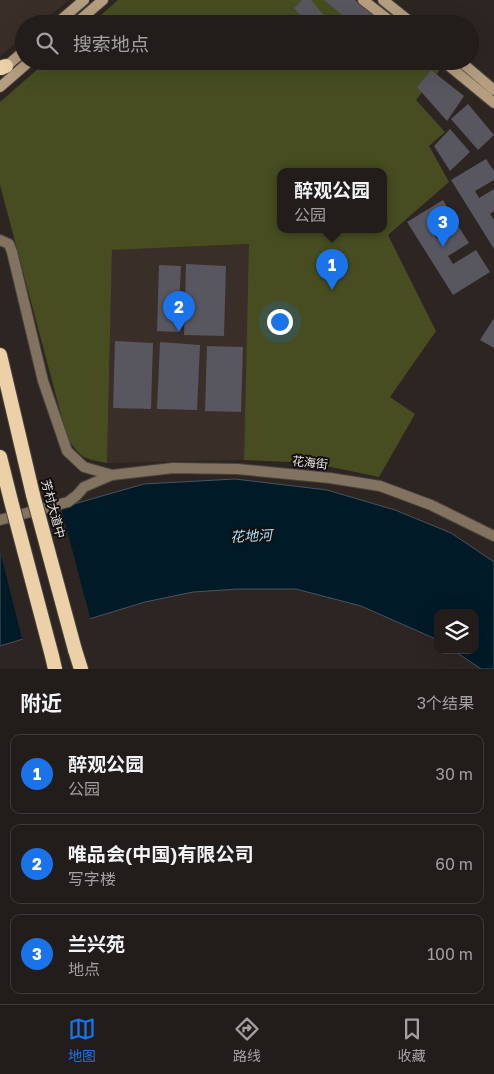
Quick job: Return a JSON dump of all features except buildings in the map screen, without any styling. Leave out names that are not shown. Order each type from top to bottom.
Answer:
[{"type":"highway","name":"芳村大道中","points":[[0,355],[33,495],[80,669]]},
{"type":"highway","points":[[0,458],[54,662]]},
{"type":"main road","points":[[66,15],[84,0]]},
{"type":"main road","points":[[86,15],[103,0]]},
{"type":"main road","points":[[362,0],[382,15]]},
{"type":"main road","points":[[383,0],[402,15]]},
{"type":"main road","points":[[2,69],[15,58]]},
{"type":"main road","points":[[0,87],[20,70]]},
{"type":"main road","points":[[454,70],[494,103]]},
{"type":"main road","points":[[471,70],[494,90]]},
{"type":"street","points":[[0,240],[9,244],[12,252],[42,381],[67,451],[82,470],[80,491]]},
{"type":"street","name":"花海街","points":[[77,462],[84,467],[112,475]]},
{"type":"street","name":"花海街","points":[[0,520],[68,502],[90,484],[112,475],[174,468],[237,469],[330,478],[380,486],[423,502],[494,536]]},
{"type":"shaded area","points":[[0,0],[69,0],[50,15],[15,15],[15,44],[0,56]]},
{"type":"shaded area","points":[[250,244],[244,460],[107,463],[112,250]]},
{"type":"green space","points":[[118,0],[350,0],[369,15],[101,15]]},
{"type":"green space","points":[[37,70],[438,70],[439,71],[416,100],[445,132],[429,146],[449,182],[388,235],[436,331],[390,397],[415,414],[379,477],[312,463],[244,460],[249,244],[112,250],[107,463],[88,459],[79,453],[67,437],[0,185],[0,102]]},
{"type":"water","name":"花地河","points":[[235,479],[327,490],[395,510],[451,533],[494,562],[494,669],[481,669],[459,654],[479,654],[479,609],[434,609],[434,638],[361,606],[296,589],[239,589],[193,592],[145,602],[0,646],[0,532],[74,504],[144,484]]},
{"type":"pier","points":[[61,507],[91,621],[23,642],[0,551],[0,530]]},
{"type":"place","name":"兰兴苑","points":[[443,247]]},
{"type":"place","name":"醉观公园","points":[[332,290]]},
{"type":"place","name":"唯品会(中国)有限公司","points":[[179,332]]}]
